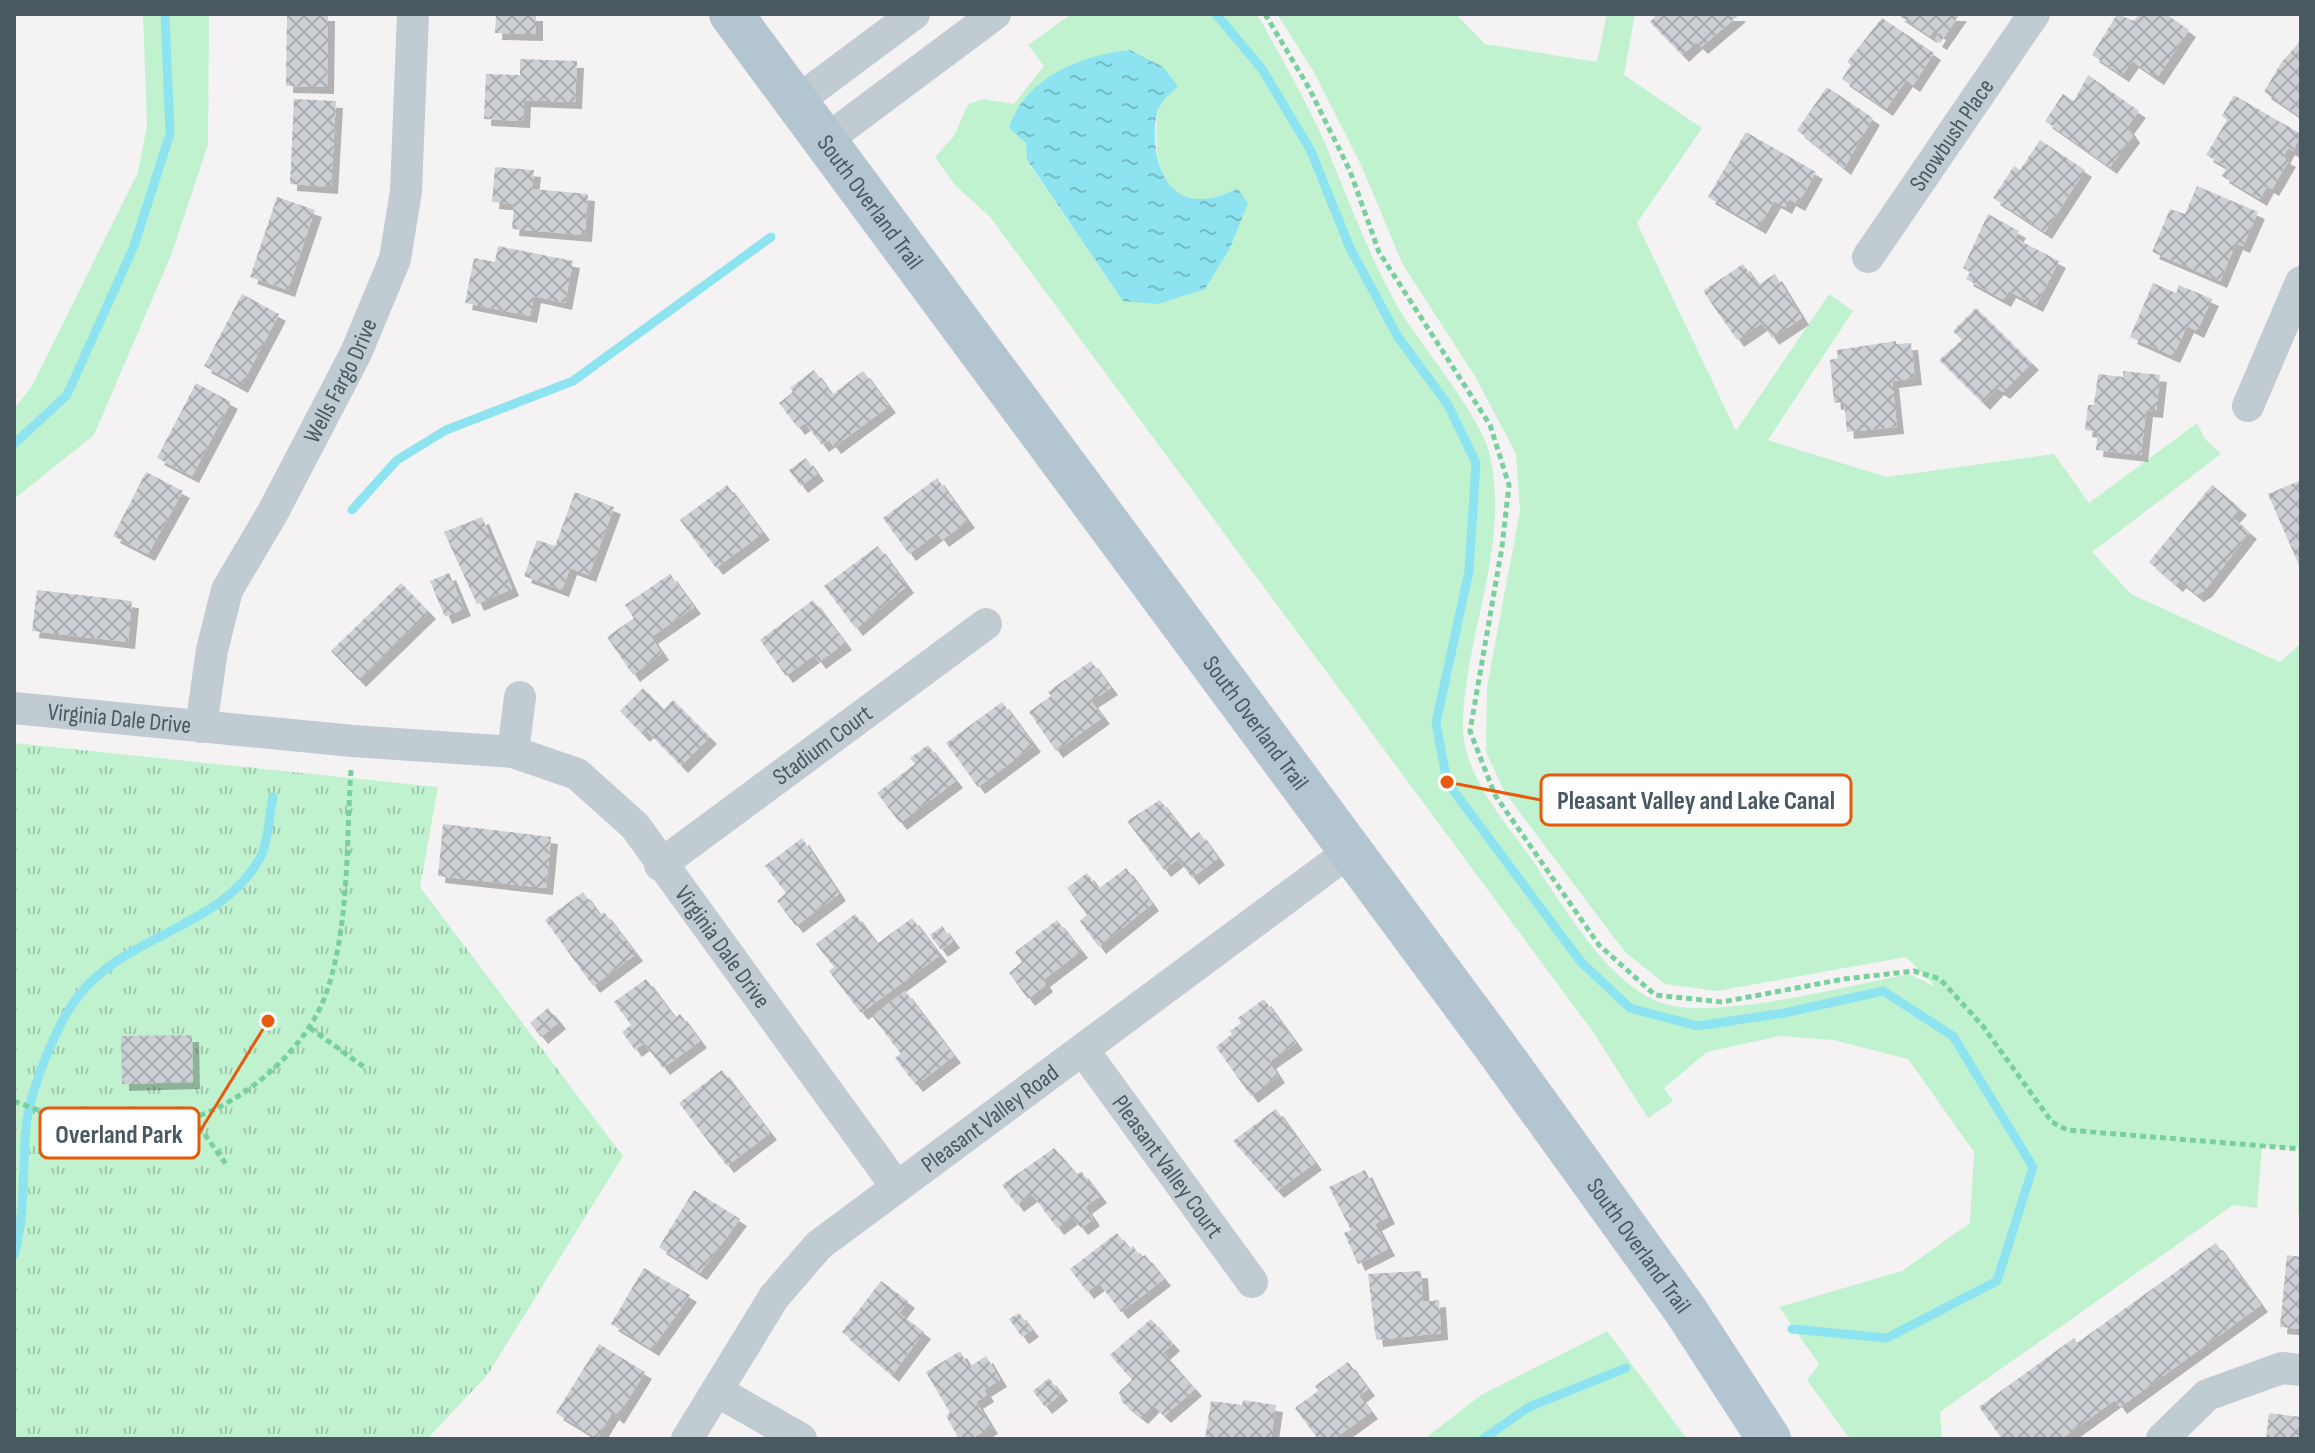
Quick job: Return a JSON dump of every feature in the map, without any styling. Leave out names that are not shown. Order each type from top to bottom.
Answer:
[{"type":"main road","name":"South Overland Trail","points":[[731,14],[1686,1311],[1769,1439]]},
{"type":"street","name":"Wells Fargo Drive","points":[[201,727],[212,650],[227,590],[273,512],[356,353],[395,259],[406,191],[413,14]]},
{"type":"street","points":[[796,102],[914,14]]},
{"type":"street","points":[[826,140],[995,14]]},
{"type":"street","name":"Snowbush Place","points":[[1868,257],[2034,14]]},
{"type":"street","points":[[2248,406],[2301,282]]},
{"type":"street","name":"Stadium Court","points":[[660,865],[986,624]]},
{"type":"street","points":[[513,752],[520,697]]},
{"type":"street","name":"Virginia Dale Drive","points":[[14,708],[353,741],[513,752],[577,774],[635,826],[660,865],[896,1186]]},
{"type":"street","name":"Pleasant Valley Road","points":[[687,1439],[774,1297],[819,1245],[1350,851]]},
{"type":"street","name":"Pleasant Valley Court","points":[[1083,1050],[1252,1282]]},
{"type":"street","points":[[2162,1439],[2207,1395],[2282,1368],[2301,1370]]},
{"type":"street","points":[[717,1391],[801,1439]]},
{"type":"path","points":[[1265,14],[1309,88],[1350,171],[1379,252],[1490,425],[1509,485],[1502,547],[1470,731],[1495,795],[1599,945],[1655,995],[1722,1002],[1844,979],[1914,971],[1940,979],[1982,1025],[2052,1122],[2067,1130],[2301,1149]]},
{"type":"path","points":[[16,1102],[90,1123],[147,1124],[193,1118],[246,1090],[280,1063],[310,1028],[324,997],[337,947],[353,741]]},
{"type":"path","points":[[310,1028],[364,1067]]},
{"type":"path","points":[[193,1118],[228,1167]]},
{"type":"green space","points":[[143,14],[209,14],[208,144],[172,253],[94,435],[14,499],[14,409],[32,386],[138,172],[147,126]]},
{"type":"green space","points":[[1071,14],[1256,14],[1260,19],[1317,125],[1396,304],[1475,420],[1490,455],[1495,488],[1495,522],[1466,688],[1463,721],[1468,758],[1484,792],[1587,940],[1624,980],[1644,995],[1665,1004],[1717,1008],[1750,1004],[1909,974],[1936,987],[1906,957],[1717,991],[1665,984],[1625,952],[1505,793],[1486,752],[1487,687],[1520,511],[1516,454],[1476,378],[1402,263],[1362,167],[1314,72],[1277,14],[1456,14],[1485,44],[1597,62],[1607,14],[1635,14],[1624,75],[1702,128],[1637,223],[1736,431],[1829,294],[1853,311],[1768,440],[1886,477],[2054,454],[2089,503],[2197,423],[2205,439],[2221,454],[2092,552],[2131,594],[2280,662],[2301,643],[2301,1214],[2298,1213],[2298,1148],[2262,1146],[2257,1208],[2233,1205],[1940,1412],[1942,1439],[1850,1439],[1807,1380],[1819,1364],[1779,1307],[1902,1271],[1970,1223],[1974,1152],[1908,1059],[1833,1040],[1780,1036],[1707,1052],[1664,1088],[1673,1101],[1648,1118],[1593,1032],[990,217],[954,184],[935,157],[954,136],[968,104],[984,99],[1014,104],[1044,66],[1028,45]],"holes":[[[1159,106],[1160,165],[1173,189],[1184,197],[1200,200],[1238,190],[1123,301],[1027,161],[1026,143]]]},
{"type":"green space","points":[[14,743],[438,787],[420,887],[623,1156],[488,1374],[430,1436],[432,1439],[14,1439]]},
{"type":"green space","points":[[1607,1331],[1687,1439],[1424,1439],[1481,1395]]},
{"type":"water","points":[[1130,50],[1163,67],[1178,86],[1161,103],[1156,123],[1156,152],[1166,180],[1186,197],[1206,199],[1238,189],[1248,203],[1230,248],[1205,289],[1158,304],[1123,301],[1027,160],[1026,143],[1009,128],[1016,110],[1027,95],[1057,72],[1093,57]]},
{"type":"building","points":[[287,14],[328,14],[327,87],[286,86]]},
{"type":"building","points":[[496,14],[536,14],[536,34],[495,33]]},
{"type":"building","points":[[1657,14],[1739,15],[1701,47],[1696,42],[1682,55],[1650,22]]},
{"type":"building","points":[[1897,14],[1960,14],[1940,43],[1935,40],[1939,33],[1934,30],[1930,36]]},
{"type":"building","points":[[2117,14],[2134,21],[2139,14],[2166,14],[2189,30],[2157,78],[2132,61],[2122,75],[2092,55]]},
{"type":"building","points":[[1882,18],[1934,53],[1913,85],[1906,80],[1886,109],[1842,79],[1851,65],[1847,62]]},
{"type":"building","points":[[2301,40],[2301,117],[2264,92],[2281,63]]},
{"type":"building","points":[[520,59],[577,61],[575,102],[524,100],[523,121],[484,119],[486,74],[520,75]]},
{"type":"building","points":[[2088,75],[2139,111],[2127,127],[2133,136],[2110,167],[2045,121],[2063,94],[2074,101]]},
{"type":"building","points":[[1827,87],[1873,118],[1844,168],[1797,130]]},
{"type":"building","points":[[2234,95],[2301,134],[2293,151],[2288,148],[2283,157],[2289,160],[2272,189],[2267,186],[2260,199],[2222,176],[2227,167],[2206,155],[2227,120],[2222,116]]},
{"type":"building","points":[[294,99],[336,101],[331,187],[290,184]]},
{"type":"building","points":[[1746,132],[1816,172],[1798,204],[1789,199],[1785,207],[1774,201],[1759,227],[1708,197]]},
{"type":"building","points":[[2040,140],[2085,170],[2045,232],[1993,198],[2014,166],[2020,170]]},
{"type":"building","points":[[495,167],[534,170],[532,189],[588,194],[585,235],[512,229],[514,204],[492,202]]},
{"type":"building","points":[[2197,186],[2258,212],[2243,246],[2236,243],[2220,281],[2152,252],[2170,209],[2185,214]]},
{"type":"building","points":[[277,197],[315,210],[288,290],[250,277]]},
{"type":"building","points":[[1988,214],[2019,231],[2015,238],[2059,261],[2036,305],[2009,291],[2004,300],[1966,279],[1970,272],[1963,268]]},
{"type":"building","points":[[498,246],[573,261],[565,303],[534,296],[530,316],[465,303],[474,258],[495,262]]},
{"type":"building","points":[[1743,264],[1758,285],[1775,274],[1802,318],[1772,338],[1762,323],[1737,340],[1703,291]]},
{"type":"building","points":[[2153,283],[2176,293],[2179,285],[2212,299],[2197,331],[2187,326],[2173,356],[2130,337]]},
{"type":"building","points":[[242,294],[279,314],[241,386],[204,366]]},
{"type":"building","points":[[1976,308],[2032,363],[2003,392],[1997,388],[1983,403],[1939,360],[1962,340],[1953,331]]},
{"type":"building","points":[[1896,341],[1896,344],[1911,343],[1915,378],[1892,381],[1897,427],[1847,432],[1844,402],[1834,403],[1830,360],[1838,358],[1837,350]]},
{"type":"building","points":[[814,370],[832,395],[863,371],[889,406],[834,447],[829,440],[822,445],[805,423],[798,428],[779,403],[793,392],[790,388]]},
{"type":"building","points":[[2123,371],[2160,375],[2156,411],[2146,410],[2141,455],[2096,450],[2098,432],[2085,430],[2088,405],[2094,405],[2098,374],[2123,377]]},
{"type":"building","points":[[196,383],[231,402],[192,476],[157,458]]},
{"type":"building","points":[[806,458],[817,474],[801,486],[789,470]]},
{"type":"building","points":[[146,472],[183,491],[148,554],[113,536]]},
{"type":"building","points":[[937,478],[968,521],[942,540],[937,533],[909,554],[883,518]]},
{"type":"building","points":[[2299,481],[2301,485],[2301,570],[2268,494]]},
{"type":"building","points":[[727,485],[763,533],[716,568],[680,520]]},
{"type":"building","points":[[2212,485],[2240,508],[2232,517],[2250,532],[2205,590],[2197,595],[2179,581],[2176,585],[2149,562]]},
{"type":"building","points":[[575,492],[614,507],[589,575],[570,568],[562,590],[524,576],[537,540],[555,546]]},
{"type":"building","points":[[482,517],[512,589],[477,604],[444,532]]},
{"type":"building","points":[[878,546],[907,586],[856,629],[824,586]]},
{"type":"building","points":[[449,573],[464,609],[445,617],[430,581]]},
{"type":"building","points":[[670,574],[694,607],[651,637],[662,653],[633,675],[607,637],[634,618],[625,605]]},
{"type":"building","points":[[401,583],[429,612],[359,680],[331,651]]},
{"type":"building","points":[[37,590],[132,601],[128,642],[32,631]]},
{"type":"building","points":[[813,600],[845,643],[819,662],[814,655],[786,676],[760,640]]},
{"type":"building","points":[[1091,661],[1111,688],[1091,701],[1103,717],[1056,751],[1029,712],[1051,696],[1048,692]]},
{"type":"building","points":[[643,688],[664,709],[673,700],[710,737],[681,766],[647,731],[643,735],[620,711]]},
{"type":"building","points":[[1002,702],[1034,745],[978,787],[946,743]]},
{"type":"building","points":[[928,745],[956,781],[900,823],[877,793],[915,764],[910,758]]},
{"type":"building","points":[[1160,800],[1190,839],[1199,832],[1218,858],[1192,878],[1178,859],[1164,870],[1127,821]]},
{"type":"building","points":[[443,824],[551,837],[546,888],[438,876]]},
{"type":"building","points":[[802,838],[839,894],[796,926],[777,901],[786,893],[765,866]]},
{"type":"building","points":[[1126,868],[1152,904],[1099,947],[1080,921],[1087,915],[1067,888],[1087,873],[1098,889]]},
{"type":"building","points":[[583,892],[600,915],[604,912],[636,954],[593,986],[545,920]]},
{"type":"building","points":[[855,914],[877,944],[912,918],[940,955],[861,1013],[829,971],[834,967],[816,944]]},
{"type":"building","points":[[1057,920],[1081,951],[1043,980],[1046,985],[1028,999],[1009,973],[1022,962],[1015,952]]},
{"type":"building","points":[[942,926],[953,941],[941,950],[930,935]]},
{"type":"building","points":[[646,979],[675,1018],[680,1014],[700,1041],[663,1068],[644,1043],[635,1050],[622,1032],[631,1025],[614,1002]]},
{"type":"building","points":[[905,991],[954,1056],[916,1085],[895,1058],[901,1054],[872,1016]]},
{"type":"building","points":[[1264,999],[1296,1043],[1269,1062],[1278,1076],[1251,1096],[1216,1047],[1241,1023],[1238,1018]]},
{"type":"building","points":[[548,1008],[559,1022],[541,1037],[530,1023]]},
{"type":"building","points":[[192,1035],[193,1082],[122,1084],[121,1036]]},
{"type":"building","points":[[722,1070],[770,1133],[727,1166],[679,1103]]},
{"type":"building","points":[[1276,1109],[1315,1163],[1277,1191],[1233,1141]]},
{"type":"building","points":[[1054,1148],[1077,1175],[1081,1171],[1100,1196],[1085,1207],[1093,1219],[1081,1228],[1072,1217],[1057,1228],[1032,1194],[1017,1205],[1002,1185]]},
{"type":"building","points":[[1365,1170],[1388,1217],[1375,1224],[1388,1249],[1358,1264],[1344,1233],[1351,1230],[1329,1187]]},
{"type":"building","points":[[694,1190],[740,1219],[700,1273],[659,1247]]},
{"type":"building","points":[[1117,1233],[1129,1249],[1133,1246],[1141,1257],[1145,1255],[1164,1279],[1121,1312],[1099,1283],[1087,1292],[1070,1269]]},
{"type":"building","points":[[2216,1243],[2261,1305],[2120,1407],[2115,1400],[2061,1439],[2002,1439],[1979,1407],[2074,1338],[2077,1343]]},
{"type":"building","points":[[2287,1255],[2301,1257],[2301,1329],[2280,1327]]},
{"type":"building","points":[[644,1268],[690,1295],[652,1349],[611,1324]]},
{"type":"building","points":[[1421,1271],[1423,1302],[1439,1300],[1441,1333],[1376,1340],[1368,1274]]},
{"type":"building","points":[[881,1281],[908,1301],[899,1313],[924,1332],[892,1375],[842,1332]]},
{"type":"building","points":[[1019,1313],[1032,1330],[1022,1337],[1009,1319]]},
{"type":"building","points":[[1151,1319],[1173,1344],[1163,1353],[1195,1389],[1164,1416],[1153,1405],[1141,1417],[1122,1402],[1119,1392],[1132,1380],[1110,1355]]},
{"type":"building","points":[[599,1344],[645,1372],[617,1417],[612,1413],[597,1438],[556,1413]]},
{"type":"building","points":[[960,1351],[969,1367],[986,1356],[1000,1380],[984,1390],[987,1395],[976,1402],[991,1427],[971,1439],[959,1439],[946,1416],[950,1413],[926,1372]]},
{"type":"building","points":[[1348,1362],[1368,1389],[1359,1396],[1371,1412],[1334,1439],[1318,1439],[1295,1408],[1318,1391],[1315,1386]]},
{"type":"building","points":[[1049,1378],[1061,1394],[1045,1407],[1033,1391]]},
{"type":"building","points":[[1243,1400],[1276,1405],[1271,1439],[1205,1439],[1211,1401],[1242,1405]]},
{"type":"building","points":[[2269,1413],[2301,1417],[2301,1439],[2266,1439]]},
{"type":"waterway","points":[[14,444],[67,395],[134,246],[170,134],[165,14]]},
{"type":"waterway","points":[[1216,14],[1262,69],[1311,151],[1350,248],[1398,337],[1448,405],[1476,463],[1469,571],[1436,723],[1447,782],[1581,962],[1630,1008],[1697,1026],[1784,1013],[1883,991],[1953,1036],[2033,1167],[1997,1281],[1887,1338],[1792,1329]]},
{"type":"waterway","points":[[352,510],[397,460],[446,430],[573,381],[771,237]]},
{"type":"waterway","points":[[14,1255],[22,1208],[28,1113],[38,1077],[71,1006],[100,973],[200,915],[245,880],[264,850],[273,797]]},
{"type":"waterway","points":[[1483,1439],[1529,1407],[1626,1368]]},
{"type":"place","name":"Pleasant Valley and Lake Canal","points":[[1447,782]]},
{"type":"place","name":"Overland Park","points":[[268,1021]]}]
